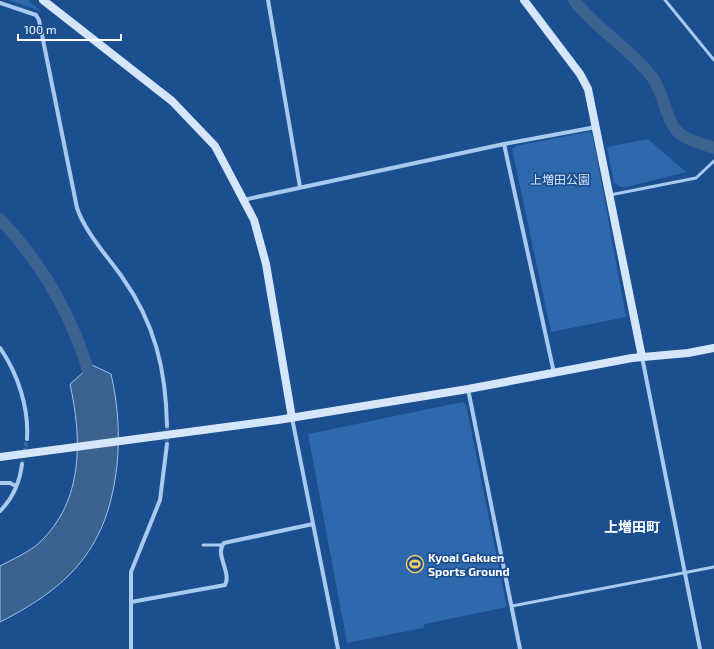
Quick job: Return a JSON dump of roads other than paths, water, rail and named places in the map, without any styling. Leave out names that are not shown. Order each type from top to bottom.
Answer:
[{"type":"street","points":[[43,0],[172,101],[215,146],[254,220],[266,264],[292,418],[338,649]]},
{"type":"street","points":[[268,0],[300,187]]},
{"type":"street","points":[[524,0],[584,81],[596,128],[610,195],[700,649]]},
{"type":"street","points":[[0,3],[36,15],[39,20],[77,208],[83,222],[132,292],[150,327],[164,375],[167,426]]},
{"type":"street","points":[[243,200],[504,144],[596,128]]},
{"type":"street","points":[[504,144],[554,373]]},
{"type":"street","points":[[0,348],[9,363],[24,402],[28,420],[27,439]]},
{"type":"street","points":[[0,457],[292,418],[468,389],[642,357],[688,353],[714,348]]},
{"type":"street","points":[[468,389],[520,649]]},
{"type":"street","points":[[131,649],[132,568],[160,500],[168,444]]},
{"type":"street","points":[[0,511],[16,486],[20,477],[22,464]]},
{"type":"street","points":[[0,483],[10,483],[16,486]]},
{"type":"street","points":[[131,602],[225,585],[227,578],[222,545],[227,541],[313,524]]},
{"type":"lane","points":[[665,0],[714,60]]},
{"type":"lane","points":[[610,195],[699,176],[714,161]]},
{"type":"lane","points":[[203,545],[222,545]]},
{"type":"lane","points":[[512,606],[714,567]]},
{"type":"waterway","points":[[574,0],[592,20],[633,56],[652,77],[660,91],[668,115],[675,129],[680,134],[692,140],[714,148]]},
{"type":"waterway","points":[[0,219],[31,256],[56,295],[76,337],[92,383]]},
{"type":"tunnel","points":[[167,426],[167,444]]},
{"type":"tunnel","points":[[22,464],[27,439]]},
{"type":"place","name":"Kyoai Gakuen Sports Ground","points":[[415,564]]},
{"type":"district","name":"上増田町","points":[[632,526]]},
{"type":"park label","name":"上増田公園","points":[[560,179]]}]
